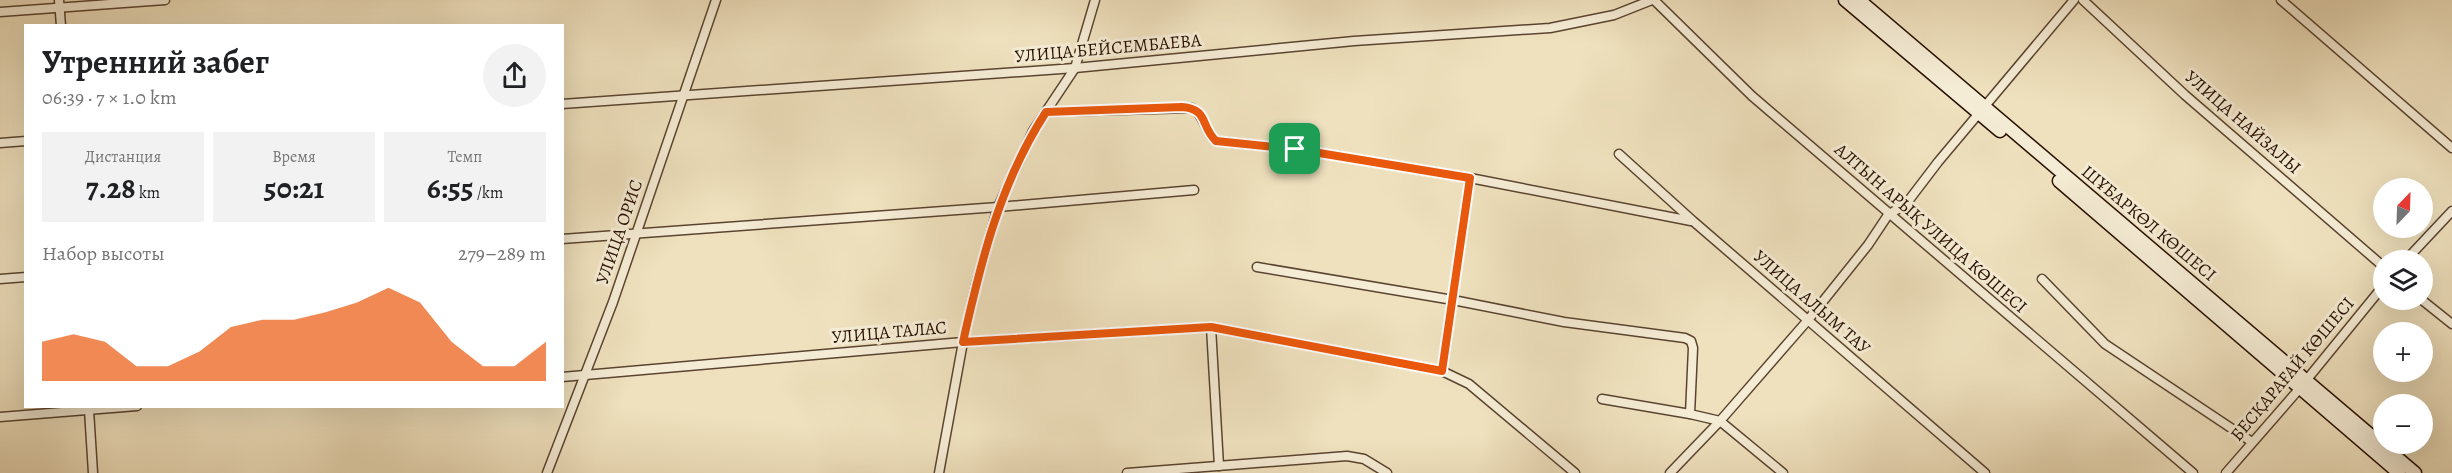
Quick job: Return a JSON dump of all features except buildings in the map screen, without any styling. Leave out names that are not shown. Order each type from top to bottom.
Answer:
[{"type":"street","points":[[0,12],[59,4],[165,0]]},
{"type":"street","name":"УЛИЦА ОРИС","points":[[546,473],[636,234],[716,0]]},
{"type":"street","points":[[939,473],[963,342],[998,207],[1034,131],[1075,68],[1095,0]]},
{"type":"street","name":"УЛИЦА БЕЙСЕМБАЕВА","points":[[564,104],[1075,68],[1354,41],[1550,28],[1614,15],[1653,0]]},
{"type":"street","name":"АЛТЫН АРЫҚ УЛИЦА КӨШЕСІ","points":[[1653,0],[1752,96],[1888,215],[2193,473]]},
{"type":"street","name":"ШҰБАРКӨЛ КӨШЕСІ","points":[[1845,0],[1981,110],[2303,384],[2415,473]]},
{"type":"street","name":"ШҰБАРКӨЛ КӨШЕСІ","points":[[1859,0],[1981,110]]},
{"type":"street","points":[[1671,473],[1720,421],[1808,320],[1869,245],[1888,215],[1906,204],[1981,110],[2074,0]]},
{"type":"street","name":"УЛИЦА НАЙЗАЛЫ","points":[[2082,0],[2185,95],[2373,257]]},
{"type":"street","points":[[2281,0],[2452,148]]},
{"type":"street","points":[[59,4],[60,24]]},
{"type":"street","points":[[1046,112],[1192,108],[1200,112],[1210,136],[1216,141],[1295,149],[1470,178],[1693,221]]},
{"type":"street","points":[[0,143],[24,141]]},
{"type":"street","name":"УЛИЦА АЛЫМ ТАУ","points":[[1619,154],[1693,221],[1985,473]]},
{"type":"street","points":[[1442,371],[1470,178]]},
{"type":"street","points":[[564,239],[1194,190]]},
{"type":"street","points":[[2415,250],[2452,211]]},
{"type":"street","points":[[1257,267],[1453,300],[1564,322],[1684,338],[1691,341],[1693,348],[1690,414]]},
{"type":"street","points":[[0,279],[24,277]]},
{"type":"street","points":[[2042,279],[2105,344],[2252,442]]},
{"type":"street","name":"БЕСҚАРАҒАЙ КӨШЕСІ","points":[[2226,473],[2373,298]]},
{"type":"street","points":[[2433,309],[2452,324]]},
{"type":"street","points":[[1211,327],[1219,465]]},
{"type":"street","name":"УЛИЦА ТАЛАС","points":[[564,377],[963,342],[1211,327],[1442,371],[1469,384],[1575,473]]},
{"type":"street","name":"ШҰБАРКӨЛ КӨШЕСІ","points":[[2303,384],[2399,473]]},
{"type":"street","points":[[1602,399],[1720,421],[1784,473]]},
{"type":"street","points":[[0,417],[113,408]]},
{"type":"street","points":[[89,410],[93,473]]},
{"type":"street","points":[[1127,473],[1347,456],[1364,459],[1387,473]]},
{"type":"route","points":[[1192,108],[1200,112],[1210,136],[1216,141],[1295,149],[1470,178],[1442,371],[1211,327],[963,342],[998,207],[1034,131],[1046,112],[1192,108]]}]
